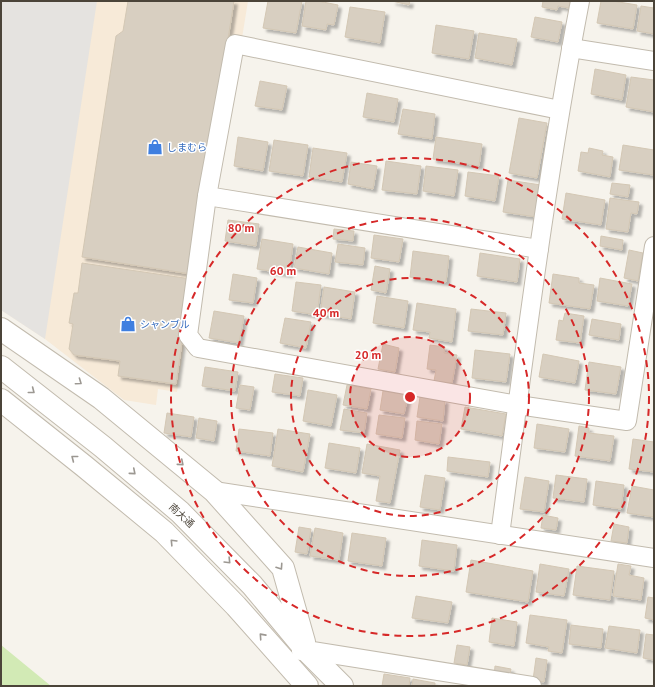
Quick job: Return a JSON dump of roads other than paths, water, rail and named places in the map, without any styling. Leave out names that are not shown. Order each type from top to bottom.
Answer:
[{"type":"street","points":[[500,535],[539,249],[560,110],[580,1]]},
{"type":"street","points":[[560,110],[235,44],[207,196],[188,335],[198,348],[518,406],[627,421],[654,246]]},
{"type":"street","points":[[571,48],[654,61]]},
{"type":"street","points":[[207,196],[539,249]]},
{"type":"street","points":[[1,329],[101,398],[214,491],[283,568],[306,650]]},
{"type":"street","name":"南大通","points":[[1,367],[103,447],[180,512],[252,585],[306,650],[342,686]]},
{"type":"street","points":[[1,400],[164,532],[236,606],[307,686]]},
{"type":"street","points":[[214,491],[654,558]]},
{"type":"street","points":[[281,657],[306,650],[532,686]]},
{"type":"place","name":"しまむら","points":[[155,147]]},
{"type":"place","name":"シャンブル","points":[[128,324]]}]
